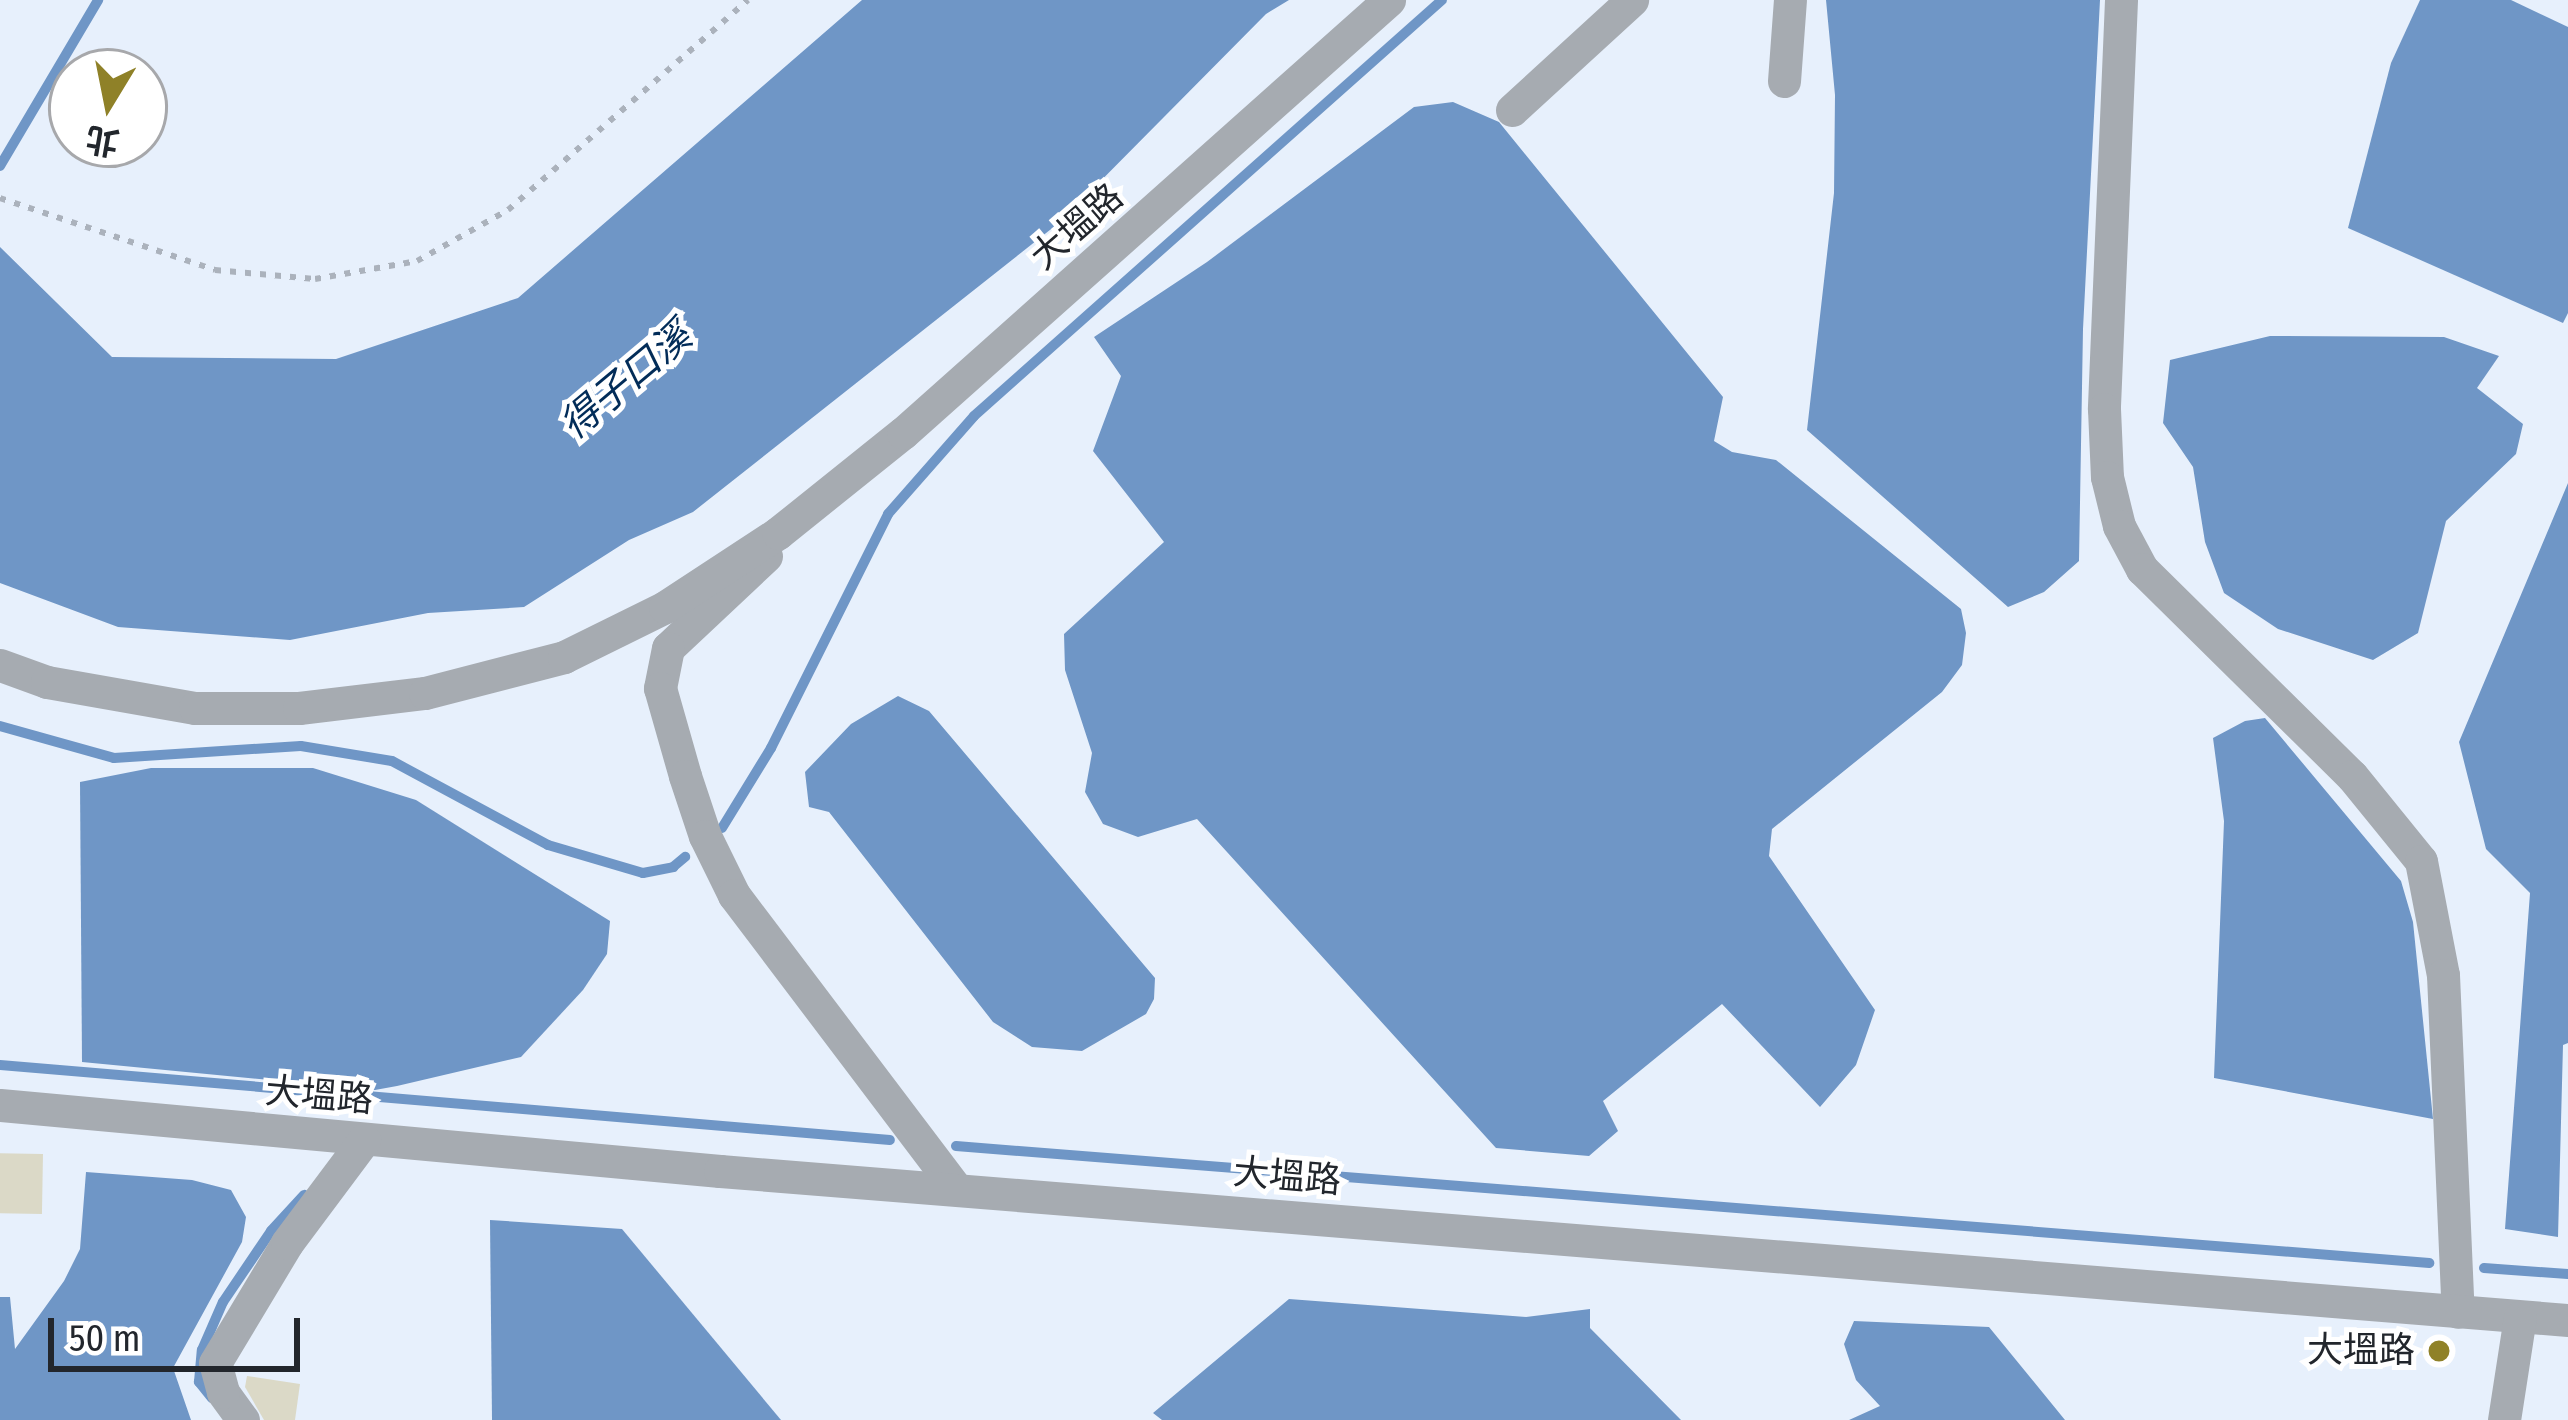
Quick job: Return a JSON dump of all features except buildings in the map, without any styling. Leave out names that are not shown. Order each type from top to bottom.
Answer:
[{"type":"street","name":"大塭路","points":[[0,665],[47,682],[195,708],[299,708],[425,693],[565,657],[665,608],[778,532],[903,433],[1389,0]]},
{"type":"street","points":[[1512,110],[1632,0]]},
{"type":"street","points":[[1784,81],[1790,0]]},
{"type":"street","points":[[2121,0],[2104,410],[2107,477],[2119,526],[2142,569],[2352,776],[2421,861],[2443,975],[2458,1312]]},
{"type":"street","points":[[778,532],[762,564],[668,648],[660,688],[705,836],[734,895],[956,1189]]},
{"type":"street","name":"大塭路","points":[[0,1105],[364,1140],[2568,1320]]},
{"type":"street","points":[[244,1420],[223,1392],[215,1363],[286,1243],[364,1140]]},
{"type":"street","points":[[2504,1420],[2520,1316]]},
{"type":"path","points":[[0,198],[215,270],[315,279],[417,261],[508,210],[748,0]]},
{"type":"water","name":"得子口溪","points":[[862,0],[1289,0],[1266,14],[1060,222],[693,512],[629,540],[524,607],[428,613],[290,640],[118,627],[0,583],[0,247],[112,357],[336,359],[518,298]]},
{"type":"water","points":[[1826,0],[2100,0],[2083,329],[2079,561],[2044,592],[2008,607],[1807,430],[1834,193],[1835,95]]},
{"type":"water","points":[[2420,0],[2511,0],[2568,27],[2568,313],[2563,323],[2348,228],[2391,63]]},
{"type":"water","points":[[1453,102],[1499,122],[1723,397],[1714,441],[1732,452],[1776,460],[1961,609],[1966,633],[1962,665],[1942,692],[1772,829],[1769,856],[1875,1010],[1856,1065],[1820,1107],[1722,1004],[1603,1101],[1618,1131],[1589,1156],[1496,1148],[1197,819],[1138,837],[1103,824],[1085,792],[1092,753],[1065,670],[1064,634],[1164,542],[1093,451],[1121,376],[1094,337],[1207,262],[1414,107]]},
{"type":"water","points":[[2270,336],[2444,337],[2499,356],[2477,388],[2523,424],[2516,454],[2446,521],[2418,633],[2373,660],[2278,629],[2224,593],[2205,542],[2193,467],[2163,423],[2170,360]]},
{"type":"water","points":[[2568,483],[2568,1043],[2563,1045],[2558,1237],[2505,1229],[2530,893],[2486,849],[2459,742]]},
{"type":"water","points":[[898,696],[929,711],[1155,978],[1154,999],[1146,1014],[1082,1051],[1032,1047],[993,1022],[829,812],[809,807],[805,772],[851,724]]},
{"type":"water","points":[[2265,718],[2401,881],[2413,922],[2433,1119],[2214,1078],[2224,821],[2213,738],[2245,721]]},
{"type":"water","points":[[151,768],[313,768],[416,800],[610,921],[607,954],[583,990],[521,1057],[397,1086],[375,1090],[82,1062],[80,782]]},
{"type":"water","points":[[86,1172],[192,1180],[231,1190],[246,1217],[242,1242],[173,1368],[191,1420],[0,1420],[0,1297],[10,1297],[15,1349],[64,1281],[80,1249]]},
{"type":"water","points":[[490,1220],[622,1229],[781,1420],[492,1420]]},
{"type":"water","points":[[1289,1299],[1526,1317],[1590,1309],[1590,1328],[1681,1420],[1162,1420],[1153,1413]]},
{"type":"water","points":[[1854,1321],[1989,1327],[2065,1420],[1849,1420],[1880,1406],[1856,1380],[1844,1344]]},
{"type":"waterway","points":[[0,166],[98,0]]},
{"type":"waterway","points":[[722,828],[771,748],[888,514],[974,416],[1442,0]]},
{"type":"waterway","points":[[0,726],[114,758],[301,746],[392,761],[548,845],[643,873],[673,867],[685,857]]},
{"type":"waterway","points":[[0,1065],[890,1140]]},
{"type":"waterway","points":[[956,1146],[2429,1263]]},
{"type":"waterway","points":[[212,1398],[199,1382],[202,1350],[223,1302],[271,1231],[304,1195]]},
{"type":"waterway","points":[[2484,1268],[2568,1274]]},
{"type":"place","name":"大塭路","points":[[2439,1351]]}]
